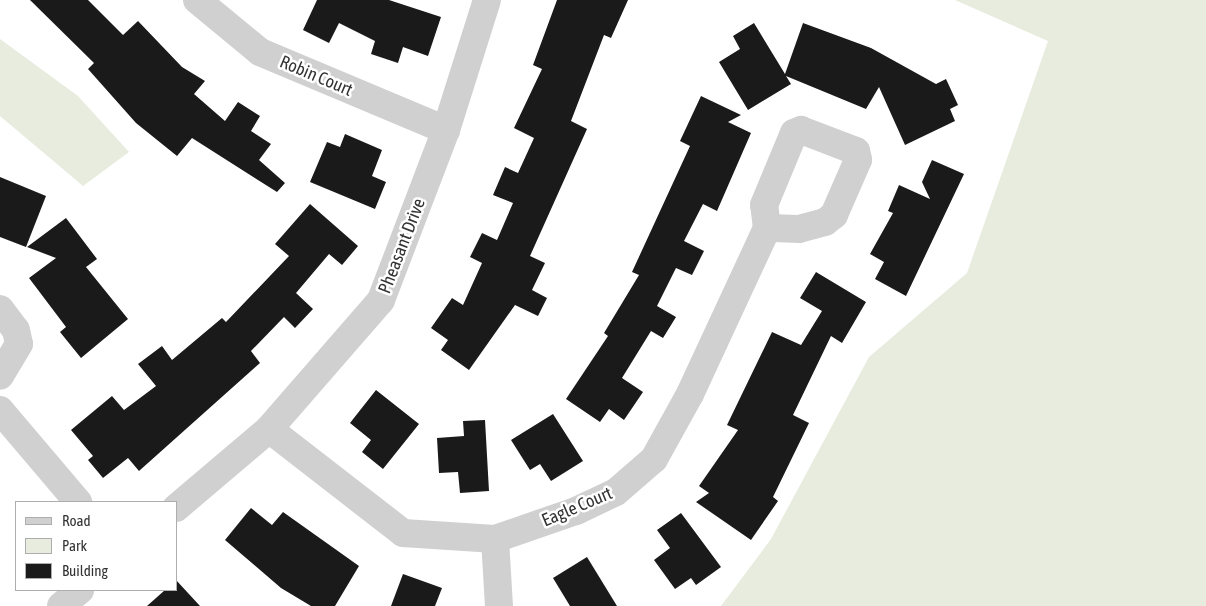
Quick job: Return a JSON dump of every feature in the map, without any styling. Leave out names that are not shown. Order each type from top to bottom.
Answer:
[{"type":"street","name":"Robin Court","points":[[197,0],[260,52],[446,130]]},
{"type":"street","name":"Pheasant Drive","points":[[178,506],[269,429],[381,300],[446,130],[487,0]]},
{"type":"street","name":"Eagle Court","points":[[269,429],[403,533],[495,539],[576,511],[616,492],[654,459],[690,394],[767,228]]},
{"type":"street","points":[[0,309],[16,330],[19,344],[0,376]]},
{"type":"street","points":[[0,410],[77,501]]},
{"type":"street","points":[[495,539],[498,606]]},
{"type":"street","points":[[60,606],[79,591]]},
{"type":"green space","points":[[955,0],[1206,0],[1206,606],[721,606],[771,539],[869,357],[967,273],[1048,41]]},
{"type":"green space","points":[[0,39],[78,96],[129,152],[83,186],[0,116]]},
{"type":"building","points":[[30,0],[88,0],[123,35],[138,21],[182,67],[205,81],[194,94],[225,121],[238,102],[260,116],[251,131],[271,144],[259,160],[285,183],[277,192],[192,138],[177,156],[136,123],[88,69],[94,63]]},
{"type":"building","points":[[317,0],[389,0],[441,17],[428,56],[403,47],[398,63],[371,54],[375,41],[339,23],[329,43],[303,30]]},
{"type":"building","points":[[557,0],[628,0],[611,38],[604,35],[571,121],[587,129],[530,256],[545,263],[532,290],[547,298],[538,316],[515,305],[469,370],[441,350],[448,340],[431,328],[452,298],[463,305],[482,263],[470,257],[482,233],[497,240],[513,203],[493,195],[505,167],[518,173],[534,138],[514,128],[542,69],[533,65]]},
{"type":"building","points":[[754,23],[785,74],[803,23],[871,48],[936,84],[946,79],[958,105],[950,109],[955,121],[905,145],[879,87],[866,109],[786,76],[791,84],[748,110],[719,62],[740,49],[733,36]]},
{"type":"building","points":[[701,96],[741,115],[728,122],[751,133],[717,211],[703,204],[684,241],[704,251],[692,275],[676,268],[657,306],[676,317],[663,338],[651,331],[622,378],[643,392],[624,420],[609,409],[600,422],[566,399],[608,336],[604,333],[639,275],[632,272],[690,146],[680,141]]},
{"type":"building","points":[[345,134],[382,150],[372,176],[386,182],[375,209],[310,182],[327,142],[340,147]]},
{"type":"building","points":[[932,160],[964,174],[906,296],[875,279],[884,262],[870,254],[893,213],[888,211],[899,185],[930,199],[922,182]]},
{"type":"building","points":[[0,177],[46,196],[26,247],[0,237]]},
{"type":"building","points":[[310,204],[358,246],[342,265],[329,254],[296,293],[313,309],[295,328],[284,317],[251,351],[260,363],[139,471],[128,458],[103,478],[88,460],[93,456],[71,430],[112,396],[124,410],[156,386],[138,364],[162,346],[172,360],[222,318],[226,322],[289,256],[275,244]]},
{"type":"building","points":[[66,218],[97,259],[86,267],[128,319],[81,358],[60,332],[66,327],[29,278],[56,258],[27,247]]},
{"type":"building","points":[[816,272],[866,302],[842,343],[831,336],[793,415],[809,423],[773,497],[778,501],[751,540],[696,502],[709,493],[699,486],[738,430],[727,425],[772,332],[801,345],[822,311],[800,298]]},
{"type":"building","points":[[376,390],[419,424],[383,469],[362,452],[371,440],[350,423]]},
{"type":"building","points":[[553,414],[583,461],[551,481],[540,464],[530,470],[511,440]]},
{"type":"building","points":[[485,420],[489,491],[460,493],[458,472],[439,473],[437,438],[464,436],[463,421]]},
{"type":"building","points":[[251,508],[272,525],[283,512],[359,566],[335,606],[311,606],[281,588],[225,540]]},
{"type":"building","points":[[681,513],[721,567],[696,585],[691,578],[675,589],[654,560],[670,548],[657,530]]},
{"type":"building","points":[[587,557],[617,606],[570,606],[553,578]]},
{"type":"building","points":[[403,574],[442,588],[435,606],[391,606]]},
{"type":"building","points":[[178,582],[200,606],[147,606],[164,591],[178,591]]}]
